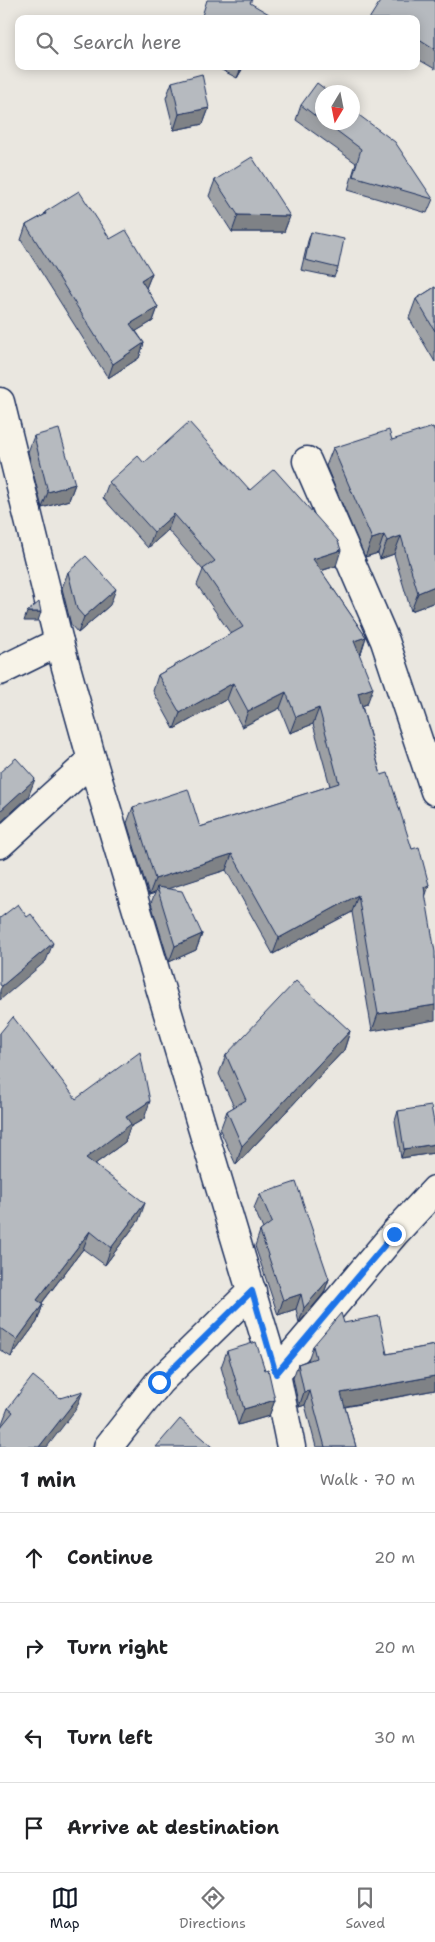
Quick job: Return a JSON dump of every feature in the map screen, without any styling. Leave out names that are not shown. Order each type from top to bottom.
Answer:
[{"type":"street","points":[[0,402],[59,642],[92,760],[276,1374],[291,1447]]},
{"type":"street","points":[[307,461],[385,641],[435,791]]},
{"type":"street","points":[[0,671],[59,642]]},
{"type":"street","points":[[0,844],[92,760]]},
{"type":"street","points":[[276,1374],[394,1234],[435,1190]]},
{"type":"street","points":[[108,1447],[159,1382],[252,1291]]},
{"type":"building","points":[[207,0],[252,0],[250,3],[269,14],[269,15],[202,15]]},
{"type":"building","points":[[381,0],[435,0],[435,49],[420,40],[420,15],[372,15]]},
{"type":"building","points":[[202,74],[209,108],[179,114],[172,82]]},
{"type":"building","points":[[315,86],[315,116],[301,105]]},
{"type":"building","points":[[360,116],[395,142],[433,199],[353,176],[361,149],[336,130],[360,130]]},
{"type":"building","points":[[252,157],[290,216],[238,215],[215,180]]},
{"type":"building","points":[[79,191],[110,239],[126,230],[152,273],[141,280],[158,307],[130,324],[144,343],[113,364],[26,225],[46,214],[45,212]]},
{"type":"building","points":[[311,232],[344,239],[338,268],[305,260]]},
{"type":"building","points":[[435,287],[435,331],[416,299]]},
{"type":"building","points":[[189,422],[250,490],[274,469],[338,541],[341,550],[313,559],[366,637],[354,641],[373,688],[358,693],[381,775],[388,773],[412,849],[419,847],[429,885],[424,887],[435,952],[435,1005],[378,1014],[358,895],[279,938],[232,854],[155,879],[133,807],[188,789],[200,827],[339,783],[319,708],[296,717],[286,692],[248,711],[233,683],[180,713],[158,675],[243,627],[203,569],[215,561],[174,514],[154,532],[109,482],[138,456],[144,463]]},
{"type":"building","points":[[433,427],[435,434],[435,586],[418,593],[401,536],[387,541],[384,535],[372,539],[333,448],[389,430],[392,440]]},
{"type":"building","points":[[59,429],[75,484],[48,492],[34,436]]},
{"type":"building","points":[[86,556],[116,589],[84,617],[77,609],[68,572]]},
{"type":"building","points":[[39,602],[41,612],[27,612]]},
{"type":"building","points":[[16,758],[35,779],[0,811],[0,772]]},
{"type":"building","points":[[157,887],[182,891],[202,934],[175,946]]},
{"type":"building","points":[[18,904],[27,917],[31,914],[53,943],[2,986],[0,985],[0,918]]},
{"type":"building","points":[[296,981],[350,1031],[242,1146],[227,1111],[246,1100],[226,1055]]},
{"type":"building","points":[[13,1017],[76,1099],[140,1052],[150,1101],[126,1117],[131,1124],[86,1158],[145,1203],[111,1248],[90,1231],[37,1300],[43,1304],[17,1340],[0,1328],[0,1033]]},
{"type":"building","points":[[431,1106],[435,1128],[435,1144],[404,1149],[398,1111]]},
{"type":"building","points":[[296,1182],[329,1279],[304,1308],[301,1294],[283,1300],[260,1231],[272,1222],[260,1194]]},
{"type":"building","points":[[341,1313],[344,1323],[379,1316],[387,1354],[435,1345],[435,1376],[341,1393],[356,1447],[325,1447],[310,1391],[304,1392],[298,1364],[316,1358],[313,1346]]},
{"type":"building","points":[[256,1342],[265,1370],[268,1369],[275,1400],[244,1409],[227,1351]]},
{"type":"building","points":[[33,1376],[60,1398],[83,1391],[39,1447],[0,1447],[0,1428],[13,1412],[8,1408]]},
{"type":"building","points":[[180,1419],[212,1447],[156,1447]]},
{"type":"route","points":[[159,1382],[252,1291],[276,1374],[394,1234]]}]
